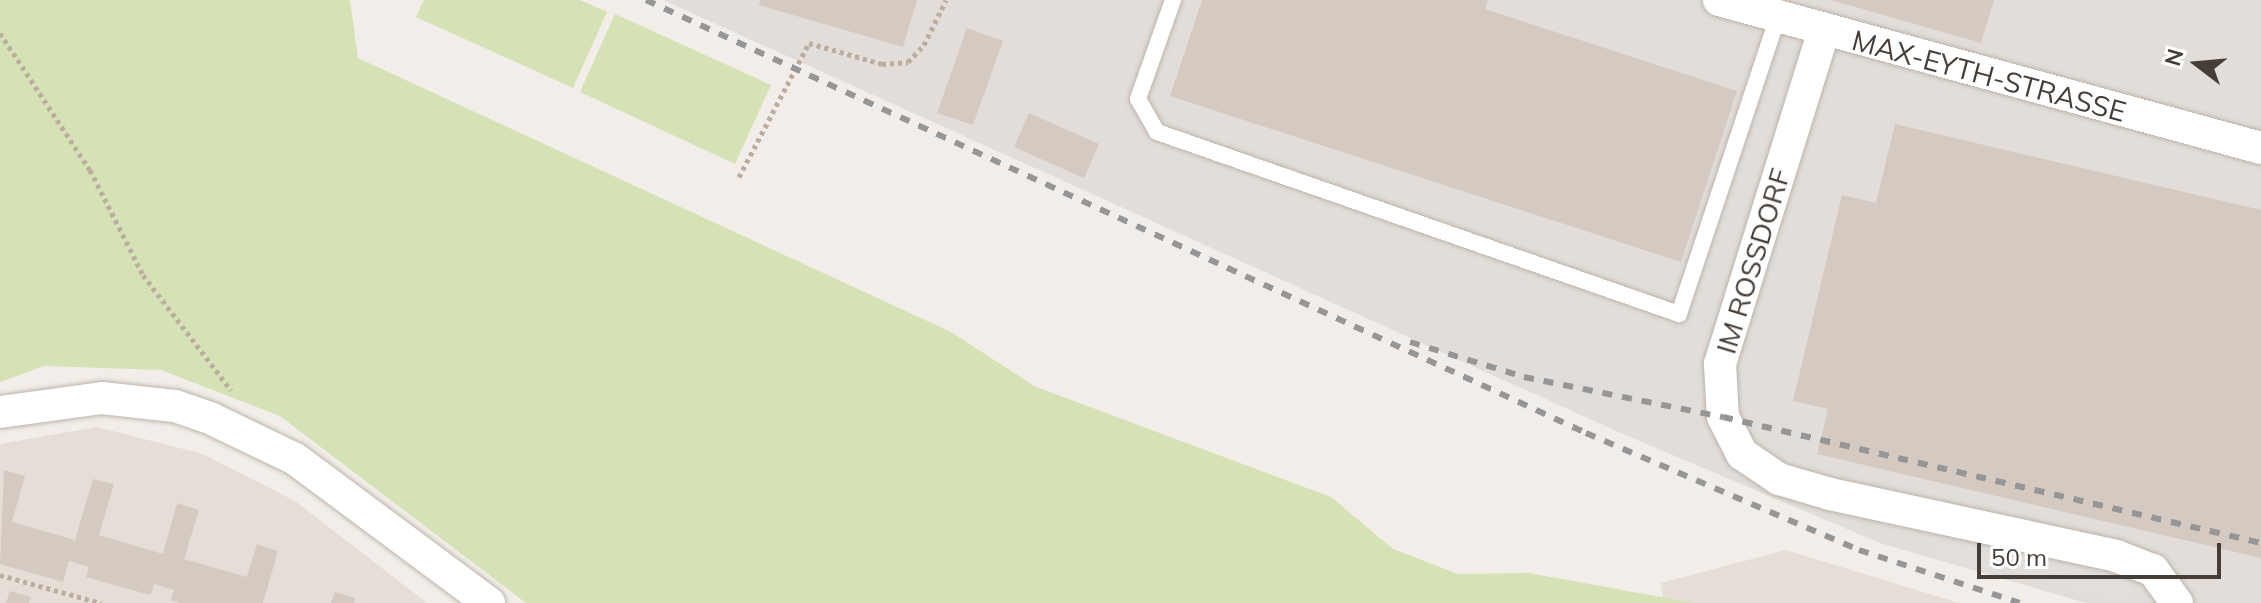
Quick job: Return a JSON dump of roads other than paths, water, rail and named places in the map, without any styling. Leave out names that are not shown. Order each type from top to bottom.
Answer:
[{"type":"street","name":"MAX-EYTH-STRASSE","points":[[1719,0],[2261,148]]},
{"type":"street","name":"IM ROSSDORF","points":[[1824,30],[1720,364],[1723,417],[1742,454],[1779,479],[1830,494],[2116,556],[2153,570],[2177,603]]},
{"type":"street","points":[[0,412],[102,398],[175,406],[212,419],[295,459],[489,603]]},
{"type":"lane","points":[[1173,0],[1138,99],[1157,132],[1679,314],[1778,17]]},
{"type":"railway","points":[[646,0],[1586,433],[1859,550],[2020,603]]},
{"type":"railway","points":[[1410,342],[1524,377],[1723,417],[2261,543]]}]
